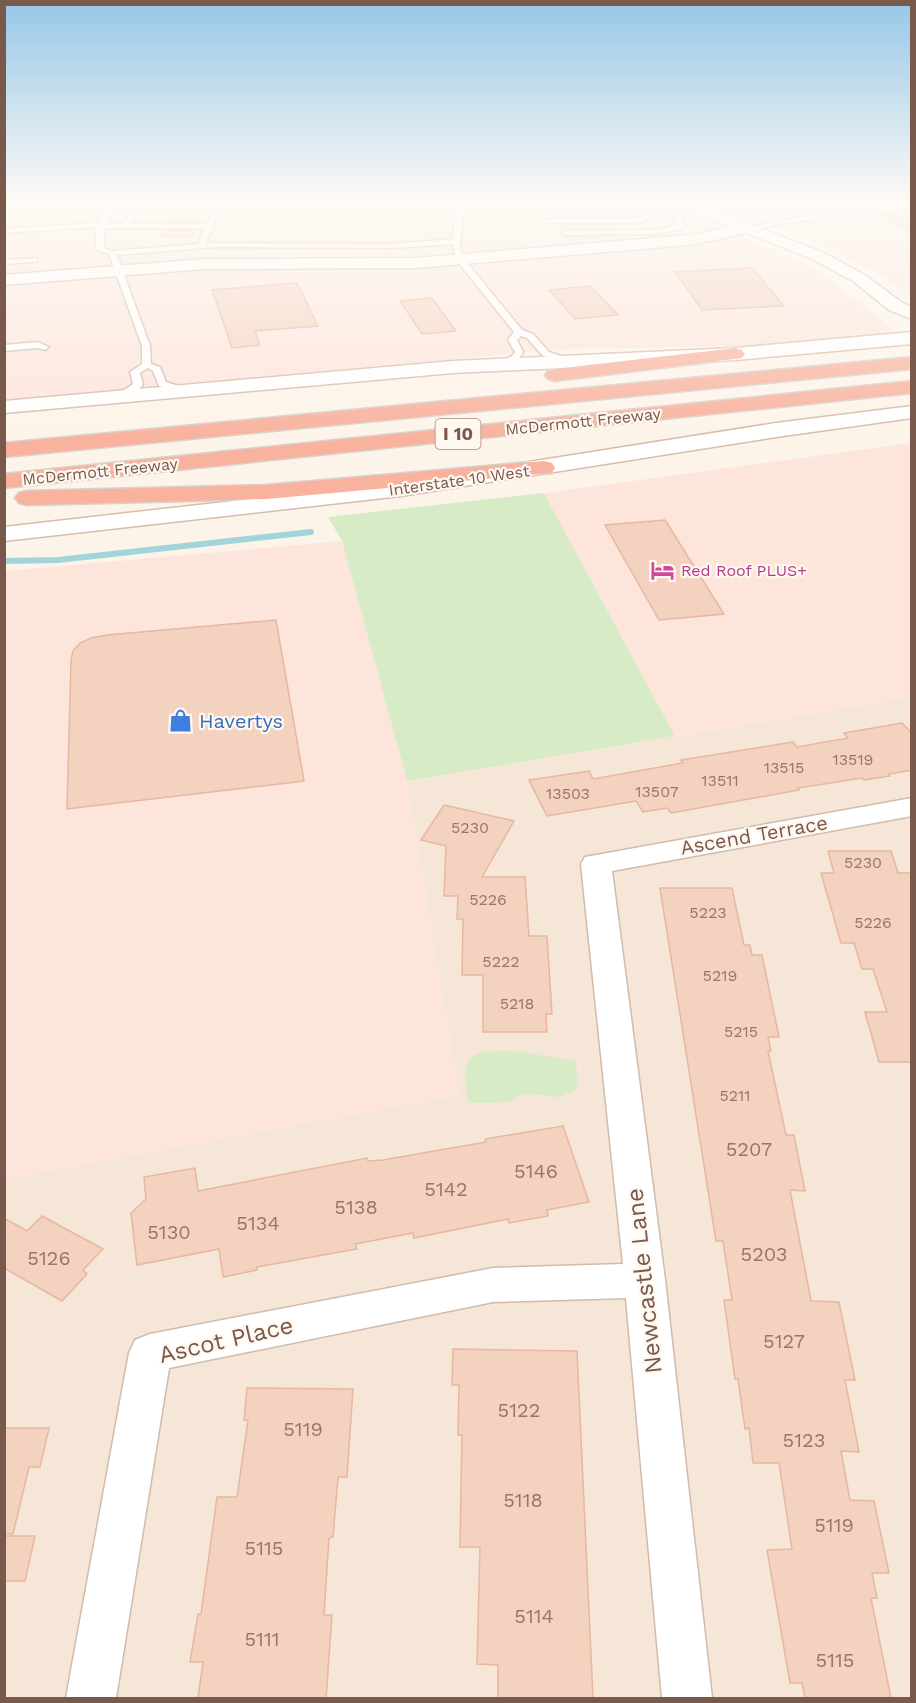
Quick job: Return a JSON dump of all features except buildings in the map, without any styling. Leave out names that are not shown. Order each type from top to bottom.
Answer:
[{"type":"highway","points":[[4,448],[418,392],[735,354]]},
{"type":"highway","name":"McDermott Freeway","points":[[4,448],[912,363]]},
{"type":"highway","name":"McDermott Freeway","points":[[4,481],[912,387]]},
{"type":"highway","points":[[4,499],[267,492],[544,468]]},
{"type":"main road","points":[[4,407],[503,364],[735,354],[911,335]]},
{"type":"main road","name":"Interstate 10 West","points":[[4,534],[401,489],[776,430],[912,412]]},
{"type":"street","points":[[859,280],[895,306],[912,314]]},
{"type":"street","points":[[895,306],[898,317],[911,335]]},
{"type":"street","name":"Ascend Terrace","points":[[596,864],[912,807]]},
{"type":"street","name":"Newcastle Lane","points":[[596,864],[645,1280],[687,1698]]},
{"type":"street","name":"Ascot Place","points":[[91,1698],[150,1353],[493,1285],[645,1280]]},
{"type":"lane","points":[[122,280],[146,346],[147,365]]},
{"type":"lane","points":[[477,280],[519,332],[530,336],[546,354],[568,360]]},
{"type":"lane","points":[[503,364],[516,358],[519,352],[512,340],[519,332]]},
{"type":"lane","points":[[4,348],[38,345],[45,347]]},
{"type":"lane","points":[[147,365],[157,369],[162,384],[188,390]]},
{"type":"lane","points":[[121,396],[136,388],[135,372],[147,365]]},
{"type":"shaded area","points":[[5,280],[831,280],[897,332],[739,346],[565,349],[5,400]]},
{"type":"shaded area","points":[[888,280],[911,280],[911,297]]},
{"type":"shaded area","points":[[911,443],[911,697],[675,736],[544,493]]},
{"type":"shaded area","points":[[342,541],[407,781],[459,1095],[5,1179],[5,571]]},
{"type":"shaded area","points":[[911,697],[911,1698],[5,1698],[5,1179],[459,1095],[407,781]]},
{"type":"green space","points":[[544,493],[675,736],[407,781],[342,541],[328,517]]},
{"type":"green space","points":[[514,1051],[576,1061],[578,1088],[560,1097],[530,1094],[518,1096],[508,1102],[471,1103],[468,1100],[466,1072],[472,1058],[488,1052]]},
{"type":"waterway","points":[[4,561],[58,560],[311,532]]},
{"type":"place","name":"Red Roof PLUS+","points":[[663,570]]},
{"type":"place","name":"Havertys","points":[[181,721]]}]
